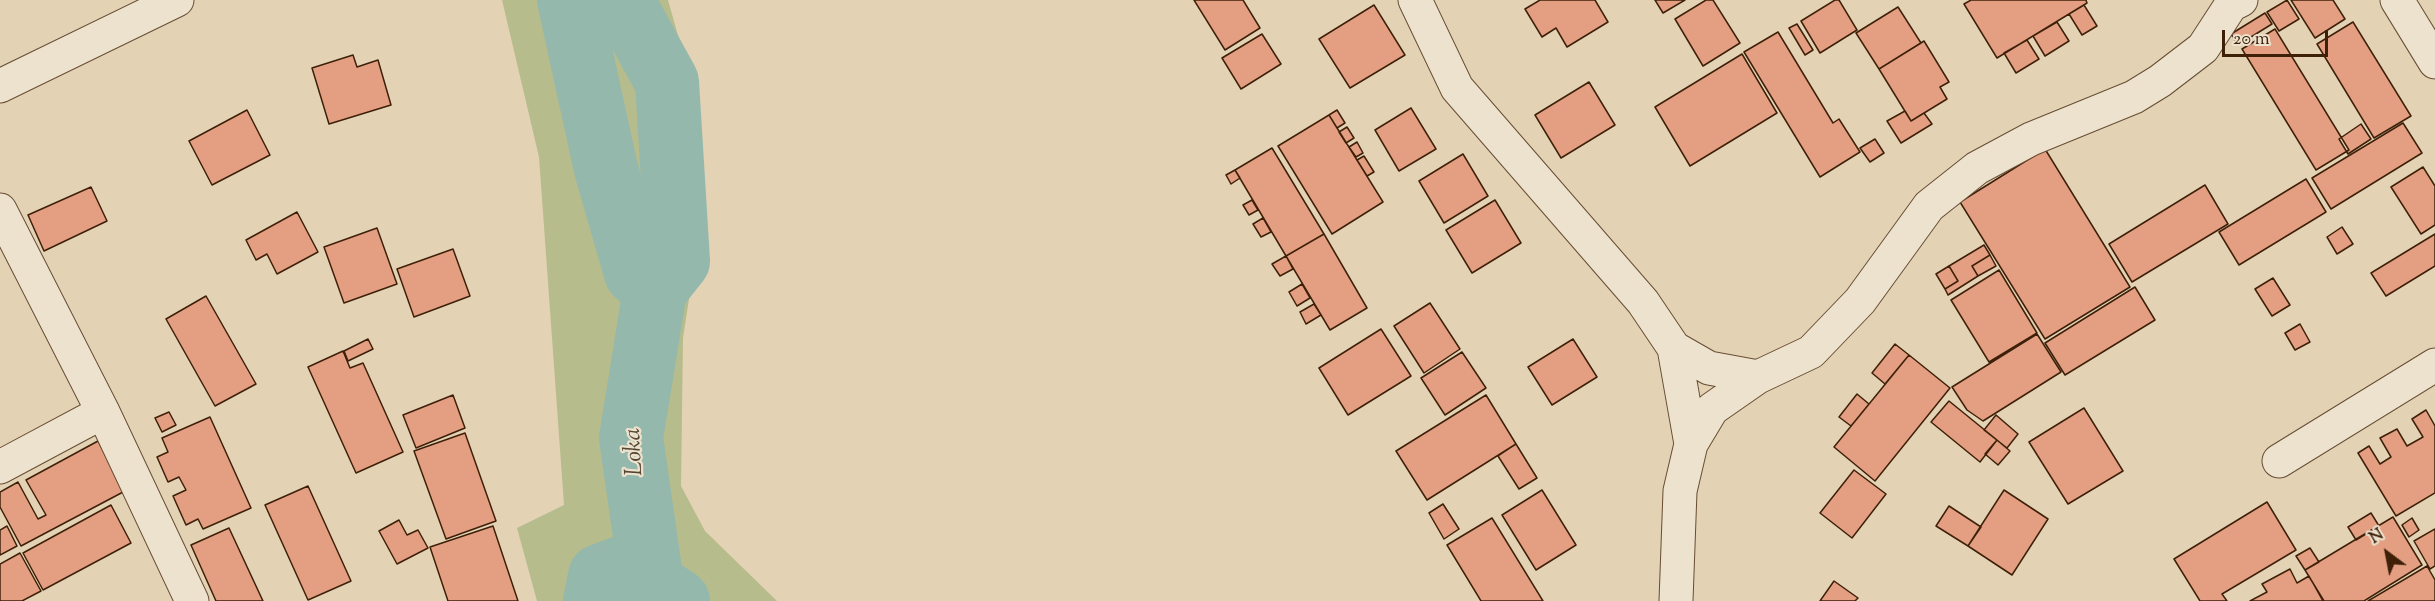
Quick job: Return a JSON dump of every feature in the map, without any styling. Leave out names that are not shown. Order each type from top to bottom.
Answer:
[{"type":"street","points":[[0,86],[177,0]]},
{"type":"street","points":[[1415,0],[1457,88],[1643,302],[1674,348],[1691,444]]},
{"type":"street","points":[[1676,601],[1680,490],[1691,444],[1712,409],[1758,377],[1811,352],[1860,301],[1929,206],[1977,168],[2031,139],[2134,97],[2160,81],[2203,48],[2231,5],[2241,0]]},
{"type":"street","points":[[2397,0],[2435,62]]},
{"type":"street","points":[[0,210],[102,412],[192,601]]},
{"type":"street","points":[[1674,348],[1708,368],[1758,377]]},
{"type":"street","points":[[2279,461],[2435,365]]},
{"type":"street","points":[[0,467],[102,412]]},
{"type":"green space","points":[[502,0],[668,0],[691,82],[704,202],[683,338],[681,486],[705,531],[777,601],[537,601],[517,528],[564,505],[539,157]]},
{"type":"building","points":[[1194,0],[1243,0],[1260,28],[1225,50]]},
{"type":"building","points":[[1540,0],[1595,0],[1608,22],[1567,47],[1556,28],[1542,37],[1525,9]]},
{"type":"building","points":[[1655,0],[1685,0],[1663,13]]},
{"type":"building","points":[[1706,0],[1713,0],[1740,43],[1703,66],[1675,19]]},
{"type":"building","points":[[1835,0],[1839,0],[1857,30],[1820,53],[1801,21]]},
{"type":"building","points":[[1971,0],[2086,0],[2087,3],[1997,58],[1964,4]]},
{"type":"building","points":[[2287,0],[2299,19],[2279,31],[2267,12]]},
{"type":"building","points":[[2291,0],[2333,0],[2345,19],[2315,38]]},
{"type":"building","points":[[1374,5],[1405,55],[1350,88],[1319,39]]},
{"type":"building","points":[[2084,5],[2097,26],[2082,35],[2069,14]]},
{"type":"building","points":[[1898,7],[1921,43],[1879,69],[1856,33]]},
{"type":"building","points":[[2265,13],[2272,24],[2238,45],[2231,34]]},
{"type":"building","points":[[2057,22],[2069,41],[2045,56],[2033,36]]},
{"type":"building","points":[[2353,22],[2411,116],[2374,138],[2317,44]]},
{"type":"building","points":[[1797,24],[1813,50],[1805,55],[1789,28]]},
{"type":"building","points":[[2275,29],[2349,150],[2316,170],[2242,49]]},
{"type":"building","points":[[1778,32],[1833,123],[1839,119],[1860,152],[1820,177],[1744,52]]},
{"type":"building","points":[[1262,34],[1281,64],[1241,89],[1222,58]]},
{"type":"building","points":[[2027,40],[2039,59],[2016,73],[2004,53]]},
{"type":"building","points":[[1924,41],[1949,82],[1940,87],[1947,99],[1911,121],[1879,69]]},
{"type":"building","points":[[1742,54],[1777,113],[1690,166],[1655,107]]},
{"type":"building","points":[[353,55],[357,67],[378,60],[391,105],[329,124],[312,68]]},
{"type":"building","points":[[1589,82],[1615,125],[1561,158],[1535,115]]},
{"type":"building","points":[[1411,108],[1436,149],[1399,171],[1375,130]]},
{"type":"building","points":[[247,110],[270,155],[212,185],[189,141]]},
{"type":"building","points":[[1337,110],[1345,123],[1337,128],[1329,115]]},
{"type":"building","points":[[1905,111],[1911,121],[1924,113],[1932,124],[1901,143],[1887,121]]},
{"type":"building","points":[[1329,115],[1383,202],[1332,234],[1278,146]]},
{"type":"building","points":[[2403,123],[2422,153],[2331,209],[2312,178]]},
{"type":"building","points":[[2361,124],[2371,139],[2348,154],[2339,139]]},
{"type":"building","points":[[1347,127],[1354,138],[1346,143],[1339,132]]},
{"type":"building","points":[[1875,139],[1884,153],[1870,162],[1860,148]]},
{"type":"building","points":[[1357,142],[1363,153],[1356,157],[1349,147]]},
{"type":"building","points":[[1272,148],[1324,234],[1286,256],[1235,170]]},
{"type":"building","points":[[2045,149],[2130,287],[2045,339],[1960,202]]},
{"type":"building","points":[[1463,154],[1488,196],[1444,223],[1419,181]]},
{"type":"building","points":[[1364,156],[1374,172],[1367,176],[1357,160]]},
{"type":"building","points":[[2423,167],[2435,186],[2435,225],[2421,234],[2391,187]]},
{"type":"building","points":[[1235,170],[1240,178],[1231,184],[1226,175]]},
{"type":"building","points":[[2306,179],[2326,212],[2239,265],[2219,232]]},
{"type":"building","points":[[2205,185],[2228,224],[2132,282],[2109,244]]},
{"type":"building","points":[[91,187],[107,221],[44,251],[28,215]]},
{"type":"building","points":[[1252,200],[1258,210],[1249,215],[1243,205]]},
{"type":"building","points":[[1495,200],[1521,243],[1472,273],[1446,230]]},
{"type":"building","points":[[297,212],[318,252],[277,274],[267,254],[256,260],[246,240]]},
{"type":"building","points":[[1263,218],[1271,232],[1261,237],[1253,224]]},
{"type":"building","points":[[2342,227],[2353,244],[2337,254],[2327,237]]},
{"type":"building","points":[[377,228],[397,284],[344,303],[324,247]]},
{"type":"building","points":[[1324,234],[1367,308],[1330,330],[1286,256]]},
{"type":"building","points":[[2435,234],[2435,266],[2386,296],[2371,273]]},
{"type":"building","points":[[1984,245],[1990,255],[1972,266],[1978,276],[1948,295],[1945,289],[1958,281],[1949,266]]},
{"type":"building","points":[[453,249],[470,296],[414,317],[397,269]]},
{"type":"building","points":[[1990,255],[1996,266],[1978,276],[1972,266]]},
{"type":"building","points":[[1286,256],[1293,269],[1280,276],[1272,264]]},
{"type":"building","points":[[1949,266],[1958,281],[1945,289],[1936,274]]},
{"type":"building","points":[[1999,270],[2037,333],[1989,362],[1951,300]]},
{"type":"building","points":[[2273,278],[2290,305],[2272,316],[2255,289]]},
{"type":"building","points":[[1302,284],[1310,298],[1297,306],[1289,292]]},
{"type":"building","points":[[2135,287],[2155,320],[2065,375],[2045,343]]},
{"type":"building","points":[[206,296],[256,384],[215,406],[166,319]]},
{"type":"building","points":[[1430,303],[1460,349],[1424,373],[1394,326]]},
{"type":"building","points":[[1314,304],[1321,315],[1306,324],[1300,312]]},
{"type":"building","points":[[2300,324],[2310,342],[2295,350],[2285,333]]},
{"type":"building","points":[[1381,329],[1411,376],[1348,415],[1319,368]]},
{"type":"building","points":[[2037,334],[2061,372],[1983,421],[1967,410],[1952,387]]},
{"type":"building","points":[[368,339],[373,349],[348,361],[344,351]]},
{"type":"building","points":[[1573,339],[1597,377],[1552,405],[1528,367]]},
{"type":"building","points":[[1895,344],[1909,355],[1885,384],[1872,373]]},
{"type":"building","points":[[343,351],[350,368],[363,363],[403,452],[356,473],[308,367]]},
{"type":"building","points":[[1462,352],[1486,388],[1445,415],[1421,378]]},
{"type":"building","points":[[1909,355],[1950,388],[1875,481],[1834,447]]},
{"type":"building","points":[[1857,394],[1869,404],[1851,426],[1839,417]]},
{"type":"building","points":[[453,395],[465,428],[416,448],[403,415]]},
{"type":"building","points":[[1486,395],[1516,444],[1427,500],[1396,451]]},
{"type":"building","points":[[1949,401],[1997,440],[1980,462],[1931,422]]},
{"type":"building","points":[[2084,408],[2123,471],[2068,504],[2029,442]]},
{"type":"building","points":[[2426,410],[2435,426],[2435,493],[2396,516],[2358,453],[2369,446],[2380,464],[2391,457],[2380,438],[2397,429],[2407,446],[2423,437],[2412,419]]},
{"type":"building","points":[[169,412],[176,425],[162,432],[155,418]]},
{"type":"building","points":[[1996,415],[2018,434],[2007,448],[1984,430]]},
{"type":"building","points":[[210,417],[251,508],[203,529],[198,519],[186,525],[173,496],[186,490],[179,477],[168,482],[157,457],[168,452],[162,438]]},
{"type":"building","points":[[465,433],[496,521],[446,539],[414,451]]},
{"type":"building","points":[[1997,440],[2010,451],[1998,465],[1985,454]]},
{"type":"building","points":[[98,441],[125,491],[21,546],[0,507],[0,492],[18,482],[38,519],[46,515],[26,480]]},
{"type":"building","points":[[1516,444],[1537,478],[1519,489],[1498,456]]},
{"type":"building","points":[[1854,470],[1886,494],[1852,538],[1820,513]]},
{"type":"building","points":[[308,486],[351,581],[308,600],[265,505]]},
{"type":"building","points":[[1542,490],[1576,545],[1536,570],[1502,515]]},
{"type":"building","points":[[2004,490],[2048,519],[2012,575],[1968,546]]},
{"type":"building","points":[[2267,502],[2296,550],[2222,594],[2227,601],[2200,601],[2174,559]]},
{"type":"building","points":[[1443,504],[1459,529],[1444,539],[1429,513]]},
{"type":"building","points":[[111,505],[131,543],[43,590],[23,553]]},
{"type":"building","points":[[1949,506],[1981,527],[1968,546],[1936,526]]},
{"type":"building","points":[[2371,513],[2379,526],[2356,540],[2348,527]]},
{"type":"building","points":[[2393,517],[2422,565],[2364,601],[2324,601],[2305,570]]},
{"type":"building","points":[[1492,518],[1543,601],[1481,601],[1447,545]]},
{"type":"building","points":[[2412,518],[2419,530],[2409,537],[2402,525]]},
{"type":"building","points":[[399,520],[407,535],[418,530],[428,548],[397,564],[379,531]]},
{"type":"building","points":[[7,526],[17,546],[0,555],[0,530]]},
{"type":"building","points":[[493,526],[518,601],[448,601],[430,547]]},
{"type":"building","points":[[229,528],[263,601],[216,601],[191,545]]},
{"type":"building","points":[[2435,529],[2435,566],[2430,569],[2414,541]]},
{"type":"building","points":[[2310,548],[2319,562],[2305,570],[2296,556]]},
{"type":"building","points":[[20,553],[41,591],[22,601],[0,601],[0,564]]},
{"type":"building","points":[[2427,566],[2435,580],[2435,601],[2368,601]]},
{"type":"building","points":[[2290,569],[2297,583],[2309,576],[2323,601],[2250,601],[2267,592],[2262,584]]},
{"type":"building","points":[[1834,581],[1858,598],[1855,601],[1820,601]]},
{"type":"waterway","name":"Loka","points":[[569,0],[606,169],[636,273],[655,290]]},
{"type":"waterway","name":"Loka","points":[[622,0],[667,82],[678,261],[655,290],[631,438],[652,584],[678,601]]},
{"type":"waterway","points":[[595,601],[600,576],[648,558]]}]
